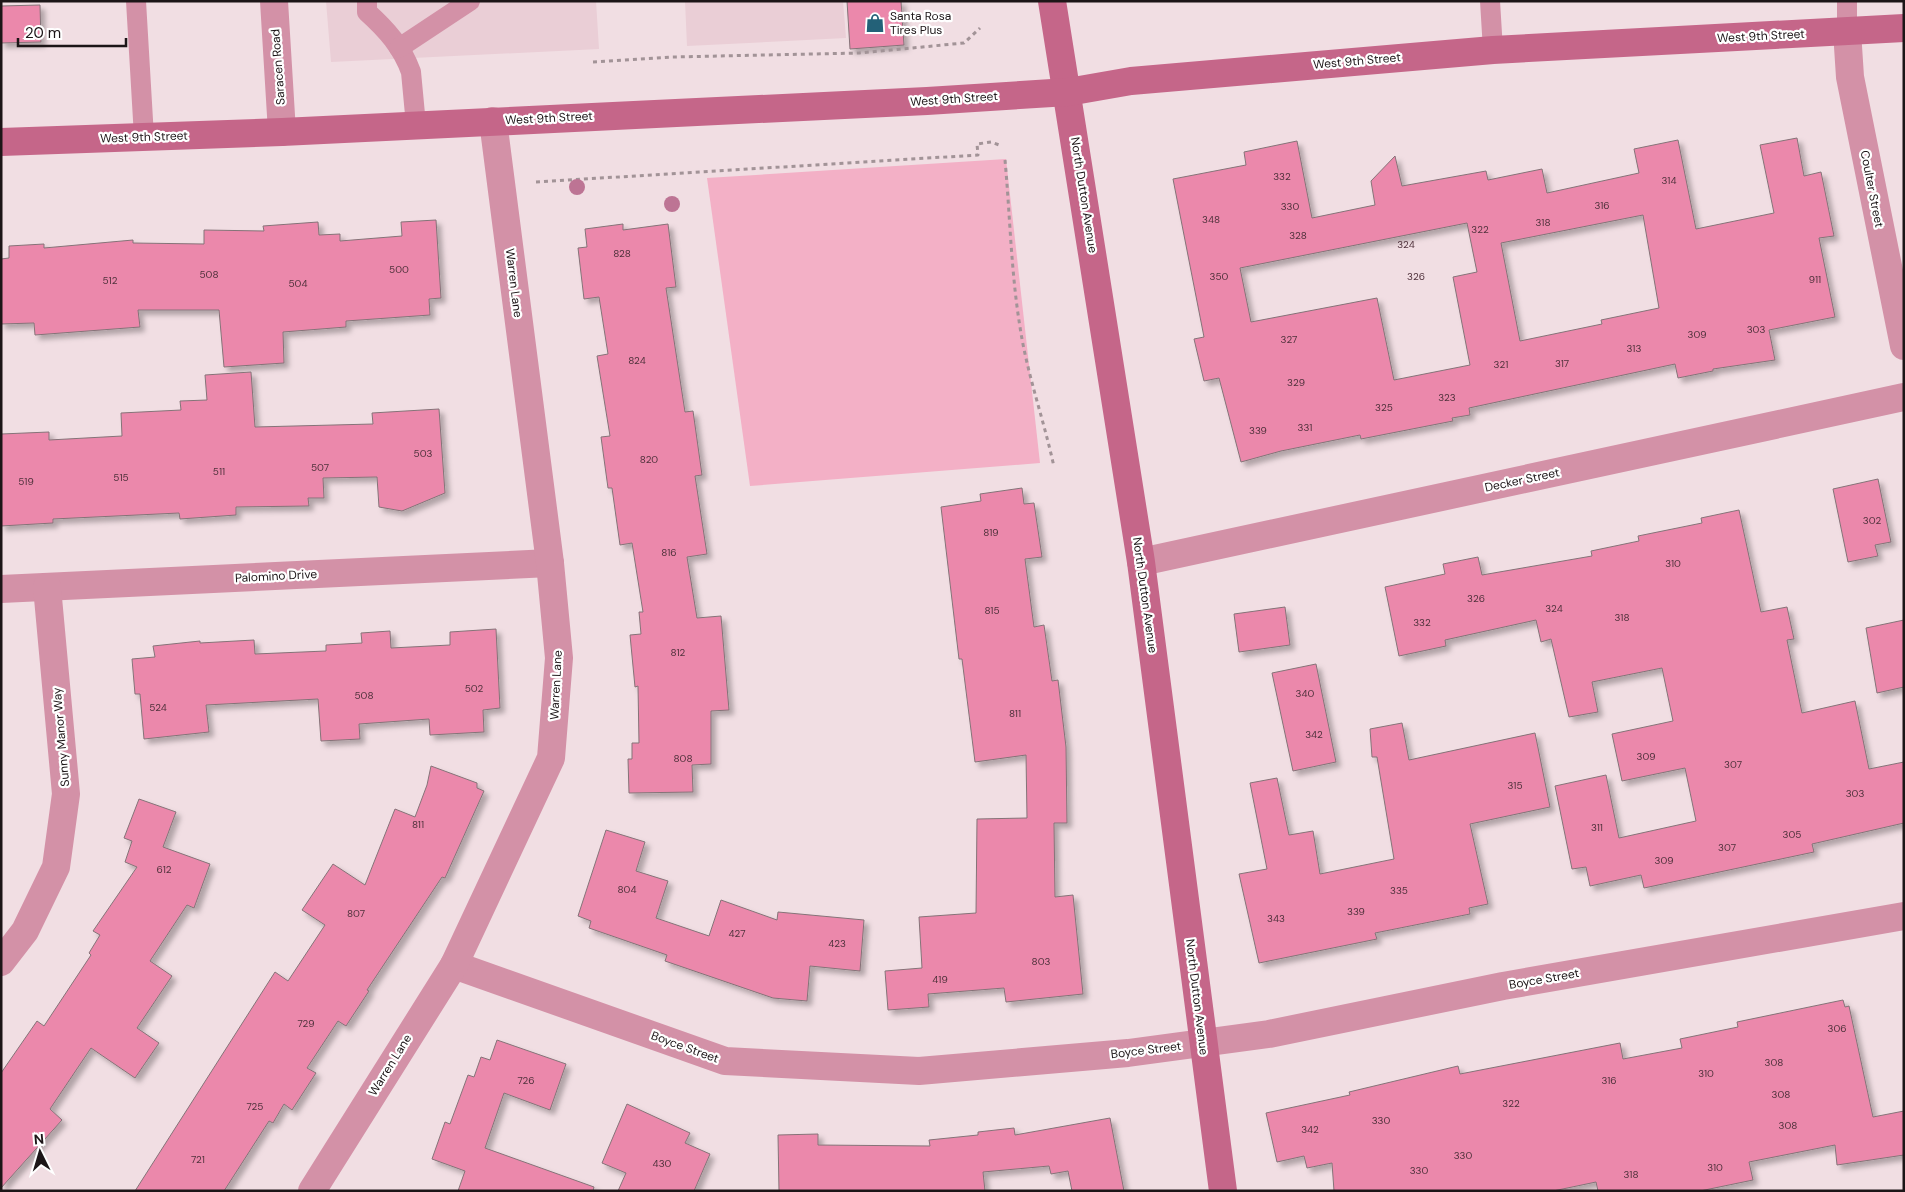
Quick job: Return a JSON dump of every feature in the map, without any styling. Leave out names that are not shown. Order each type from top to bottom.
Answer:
[{"type":"street","name":"Saracen Road","points":[[274,1],[282,132]]},
{"type":"street","name":"North Dutton Avenue","points":[[1052,1],[1068,92],[1141,562],[1223,1191]]},
{"type":"street","name":"West 9th Street","points":[[1,142],[282,132],[928,101],[1068,92],[1131,81],[1493,50],[1904,28]]},
{"type":"street","name":"Coulter Street","points":[[1847,31],[1850,77],[1904,346]]},
{"type":"street","name":"Warren Lane","points":[[312,1191],[454,965],[551,758],[559,658],[550,562],[493,121]]},
{"type":"street","name":"Decker Street","points":[[1141,562],[1904,397]]},
{"type":"street","name":"Palomino Drive","points":[[1,589],[550,562]]},
{"type":"street","name":"Sunny Manor Way","points":[[1,962],[25,931],[56,867],[66,794],[47,587]]},
{"type":"street","name":"Boyce Street","points":[[454,965],[726,1061],[919,1070],[1128,1054],[1269,1034],[1503,986],[1904,916]]},
{"type":"lane","points":[[136,1],[144,136]]},
{"type":"lane","points":[[367,1],[367,12],[390,32],[411,72],[416,125]]},
{"type":"lane","points":[[399,48],[470,1]]},
{"type":"lane","points":[[1490,1],[1493,50]]},
{"type":"lane","points":[[1847,1],[1847,31]]},
{"type":"path","points":[[593,62],[672,57],[859,53],[964,43],[980,28]]},
{"type":"path","points":[[536,182],[968,156],[978,155],[977,144],[991,142],[1002,146]]},
{"type":"path","points":[[1005,160],[1019,326],[1026,360],[1045,424],[1054,467]]},
{"type":"shaded area","points":[[326,1],[596,1],[599,49],[331,62]]},
{"type":"shaded area","points":[[685,1],[843,1],[846,38],[687,46]]},
{"type":"shaded area","points":[[1006,159],[1040,463],[750,486],[707,178]]},
{"type":"building","name":"Santa Rosa Tires Plus","points":[[847,1],[901,1],[904,45],[850,49]]},
{"type":"building","points":[[40,5],[41,42],[1,43],[1,6]]},
{"type":"building","points":[[1797,138],[1804,176],[1821,172],[1834,236],[1819,238],[1835,317],[1769,330],[1775,360],[1713,369],[1713,371],[1678,378],[1675,364],[1469,408],[1470,415],[1452,418],[1453,421],[1361,439],[1360,435],[1281,451],[1241,462],[1219,378],[1204,381],[1194,339],[1204,337],[1173,179],[1246,165],[1244,152],[1297,141],[1312,218],[1375,205],[1371,181],[1395,156],[1402,186],[1486,171],[1488,180],[1542,169],[1547,193],[1639,173],[1634,149],[1678,140],[1696,229],[1774,213],[1760,145]],"holes":[[[1643,215],[1659,308],[1601,320],[1602,324],[1520,341],[1501,243]],[[1467,223],[1477,272],[1453,277],[1470,365],[1394,380],[1377,298],[1251,322],[1240,268]]]},
{"type":"building","points":[[436,220],[441,298],[429,299],[430,315],[346,321],[346,327],[283,332],[284,363],[224,367],[219,310],[138,310],[140,327],[35,335],[34,323],[1,324],[1,259],[9,258],[9,246],[44,244],[44,248],[133,240],[133,243],[204,244],[204,230],[264,231],[263,226],[318,222],[319,235],[340,234],[340,241],[402,236],[401,222]]},
{"type":"building","points":[[623,224],[623,230],[668,224],[676,287],[666,288],[685,412],[693,411],[702,475],[695,476],[707,554],[687,557],[697,618],[721,616],[729,710],[711,711],[711,764],[692,765],[693,792],[629,793],[628,759],[632,759],[632,743],[639,743],[638,686],[635,687],[630,635],[641,634],[639,612],[643,612],[632,543],[620,545],[612,488],[608,488],[601,437],[610,436],[597,356],[608,354],[599,297],[584,299],[578,248],[587,247],[585,229]]},
{"type":"building","points":[[251,372],[255,427],[373,424],[372,413],[439,409],[445,493],[402,511],[379,507],[377,477],[323,478],[324,498],[308,498],[309,506],[236,507],[236,515],[180,519],[179,513],[53,519],[53,523],[1,526],[1,434],[49,432],[49,440],[122,436],[121,413],[181,410],[180,401],[207,400],[205,375]]},
{"type":"building","points":[[1878,479],[1891,542],[1875,545],[1878,556],[1848,562],[1833,489]]},
{"type":"building","points":[[1022,488],[1024,504],[1034,503],[1042,557],[1025,559],[1034,627],[1044,625],[1052,681],[1058,680],[1066,747],[1067,823],[1054,823],[1055,897],[1073,895],[1083,994],[1006,1002],[1004,988],[928,994],[929,1007],[888,1010],[885,971],[922,968],[919,917],[976,913],[977,819],[1027,818],[1026,755],[975,762],[962,659],[959,659],[941,507],[981,501],[980,494]]},
{"type":"building","points":[[1739,510],[1761,612],[1787,607],[1794,639],[1787,640],[1802,713],[1855,701],[1869,769],[1904,762],[1904,823],[1812,844],[1814,852],[1644,888],[1641,875],[1590,886],[1586,867],[1572,869],[1555,786],[1606,775],[1619,838],[1696,821],[1685,768],[1622,781],[1612,734],[1673,721],[1662,668],[1592,682],[1598,712],[1569,717],[1551,639],[1541,642],[1536,620],[1445,640],[1446,646],[1399,656],[1385,587],[1445,574],[1443,564],[1478,557],[1482,575],[1592,556],[1591,551],[1639,541],[1638,536],[1702,523],[1701,518]]},
{"type":"building","points":[[1285,607],[1290,645],[1239,652],[1234,614]]},
{"type":"building","points":[[1904,620],[1904,687],[1877,693],[1866,628]]},
{"type":"building","points":[[496,629],[500,708],[483,710],[484,732],[430,735],[429,719],[359,724],[360,739],[321,741],[318,699],[206,705],[209,732],[144,739],[140,694],[135,694],[132,659],[155,657],[153,646],[200,641],[200,643],[254,640],[255,654],[326,651],[326,645],[362,643],[361,633],[390,631],[391,648],[450,645],[450,632]]},
{"type":"building","points":[[1316,664],[1336,762],[1293,771],[1272,673]]},
{"type":"building","points":[[1402,723],[1409,760],[1535,733],[1550,807],[1470,824],[1488,904],[1469,908],[1470,914],[1375,933],[1377,939],[1259,963],[1239,874],[1267,869],[1250,783],[1277,778],[1289,835],[1313,831],[1320,874],[1394,859],[1377,757],[1372,757],[1370,729]]},
{"type":"building","points":[[431,766],[477,783],[477,788],[484,791],[445,878],[442,877],[367,990],[369,991],[346,1026],[338,1021],[307,1068],[316,1073],[292,1110],[284,1104],[273,1123],[269,1121],[224,1191],[135,1191],[275,972],[288,981],[325,925],[302,910],[333,864],[365,885],[395,809],[415,817],[427,785]]},
{"type":"building","points":[[139,799],[176,812],[163,847],[210,864],[194,908],[187,905],[150,961],[172,976],[137,1028],[159,1043],[135,1078],[91,1048],[50,1109],[62,1120],[1,1188],[1,1073],[37,1021],[44,1026],[91,955],[89,953],[100,935],[93,931],[137,867],[125,862],[132,841],[124,838]]},
{"type":"building","points":[[606,830],[645,842],[636,871],[668,881],[656,918],[709,936],[721,900],[777,920],[778,912],[864,920],[860,971],[810,966],[807,1001],[773,998],[665,961],[667,955],[589,928],[591,921],[578,916]]},
{"type":"building","points":[[1843,1000],[1845,1007],[1849,1006],[1873,1117],[1904,1111],[1904,1155],[1837,1165],[1835,1145],[1749,1162],[1753,1180],[1700,1191],[1598,1191],[1596,1182],[1553,1191],[1334,1191],[1332,1163],[1307,1168],[1304,1156],[1277,1162],[1266,1113],[1350,1095],[1349,1092],[1458,1066],[1460,1074],[1620,1043],[1623,1059],[1682,1048],[1680,1039],[1738,1027],[1737,1022]]},
{"type":"building","points":[[497,1040],[566,1064],[550,1110],[504,1093],[485,1148],[594,1187],[593,1191],[458,1191],[465,1171],[432,1159],[445,1122],[450,1124],[468,1075],[474,1077],[481,1057],[490,1060]]},
{"type":"building","points":[[627,1104],[690,1133],[685,1143],[710,1154],[694,1191],[618,1191],[626,1173],[602,1163]]},
{"type":"building","points":[[1110,1118],[1124,1191],[1072,1191],[1068,1171],[1051,1174],[1049,1166],[983,1172],[985,1191],[779,1191],[778,1135],[818,1134],[818,1145],[930,1146],[929,1140],[978,1135],[978,1132],[1014,1128],[1015,1135]]},
{"type":"place","name":"Santa Rosa Tires Plus","points":[[875,23]]}]
